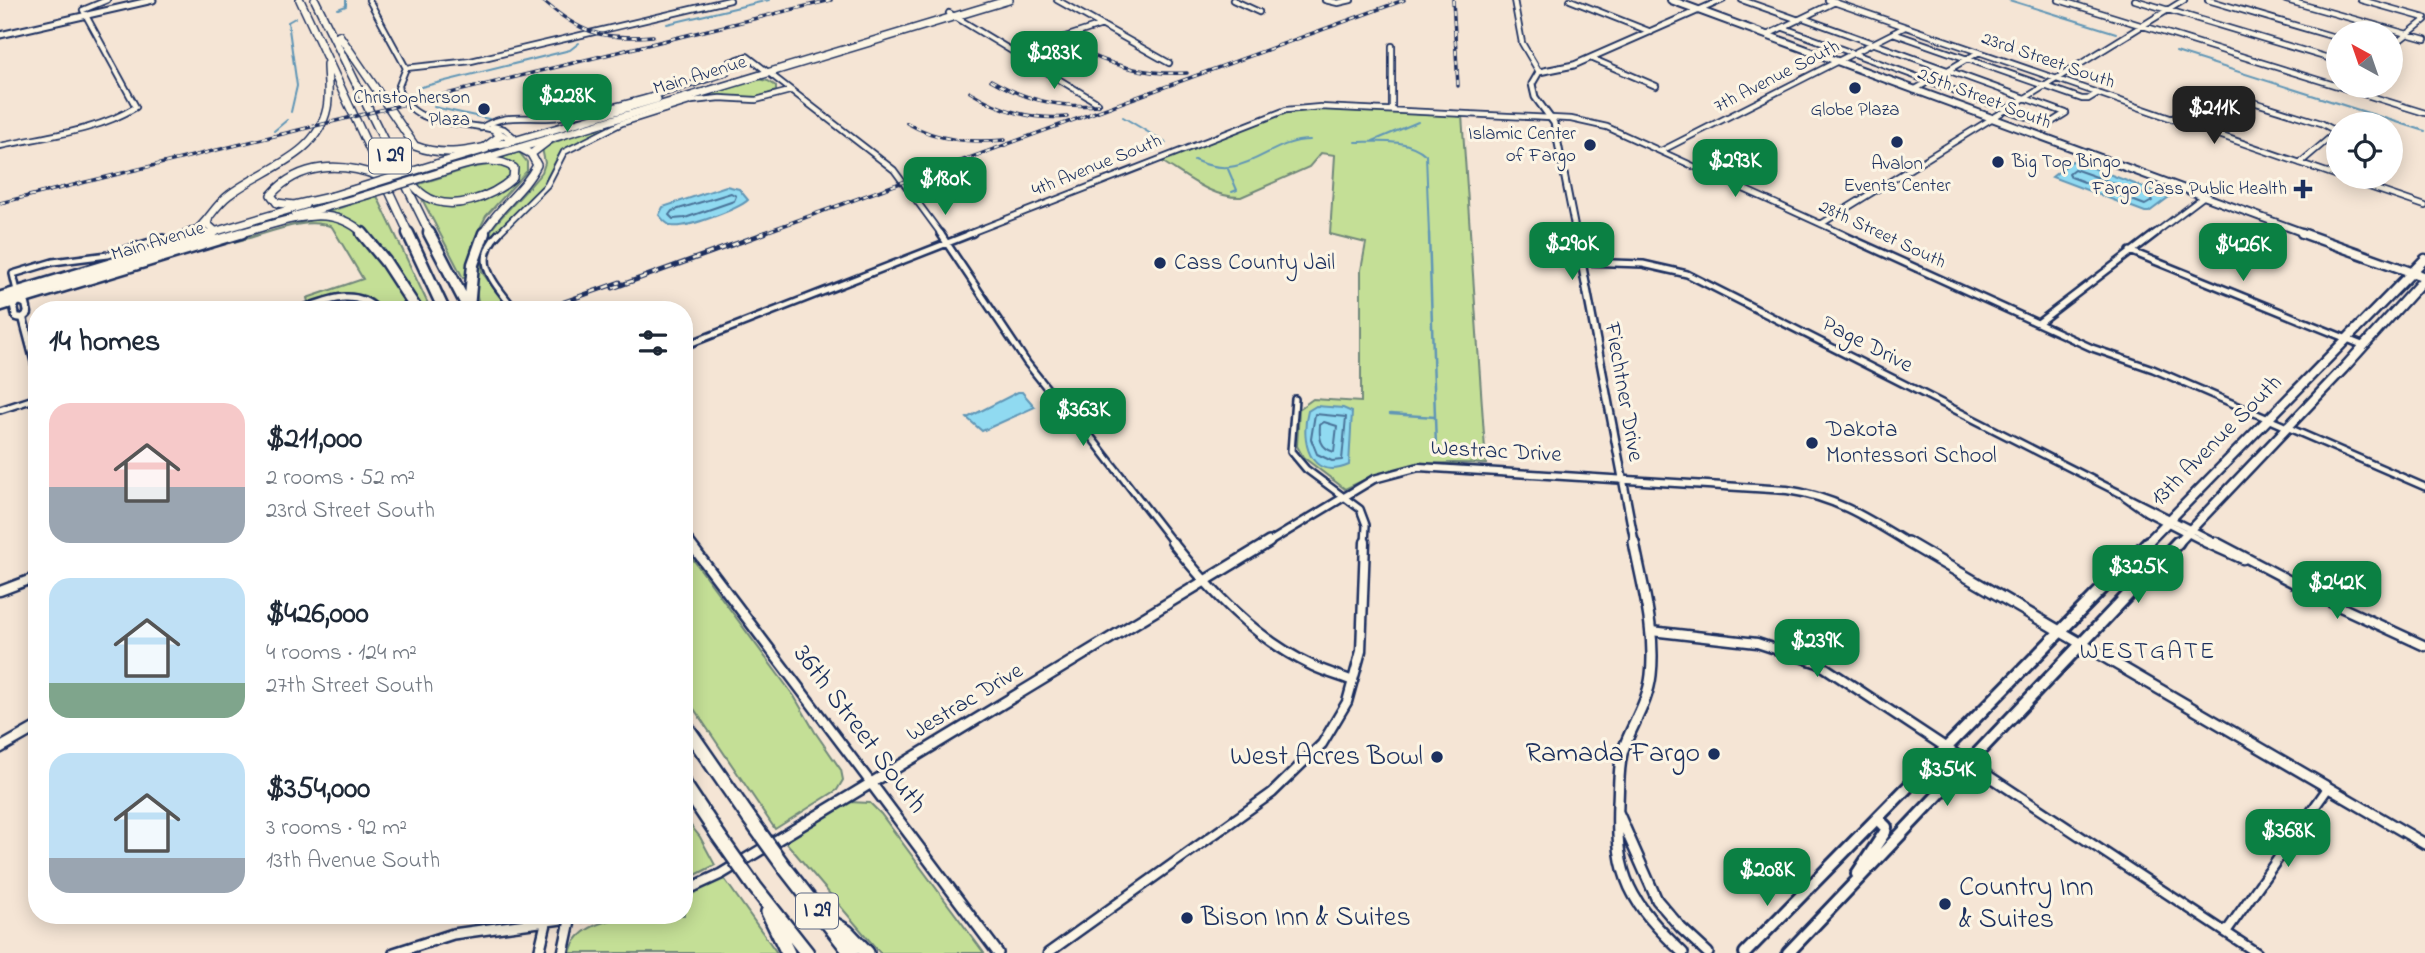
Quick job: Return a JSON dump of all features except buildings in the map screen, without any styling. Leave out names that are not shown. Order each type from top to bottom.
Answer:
[{"type":"highway","name":"I 29","points":[[300,0],[440,301]]},
{"type":"highway","name":"I 29","points":[[317,3],[390,157],[464,301]]},
{"type":"highway","points":[[317,3],[415,146],[427,152],[447,154],[513,141]]},
{"type":"highway","points":[[218,235],[207,224],[215,206],[230,193],[279,166],[317,132],[327,108],[327,57]]},
{"type":"highway","points":[[531,155],[552,138]]},
{"type":"highway","points":[[470,301],[472,260],[480,238],[496,213],[534,172],[537,165],[531,155],[520,148]]},
{"type":"highway","points":[[390,157],[422,194],[447,202],[473,199],[494,192],[513,178],[514,168],[505,162],[495,161],[437,169]]},
{"type":"highway","points":[[334,196],[294,205],[276,202],[271,195],[278,186],[295,176],[327,167],[351,167],[381,177]]},
{"type":"highway","points":[[164,243],[188,237],[209,217]]},
{"type":"highway","points":[[245,232],[311,218],[350,221],[398,278],[412,301]]},
{"type":"highway","name":"I 29","points":[[693,737],[785,868],[851,953]]},
{"type":"highway","name":"I 29","points":[[693,798],[757,890],[807,953]]},
{"type":"highway","points":[[757,890],[788,953]]},
{"type":"highway","points":[[822,917],[846,932],[867,953]]},
{"type":"main road","name":"Main Avenue","points":[[0,306],[18,296],[164,243],[245,232],[355,194],[520,148],[992,0]]},
{"type":"main road","name":"Main Avenue","points":[[951,14],[1009,0]]},
{"type":"main road","name":"25th Street South","points":[[1671,0],[2424,280]]},
{"type":"main road","name":"Main Avenue","points":[[437,169],[473,153],[765,70]]},
{"type":"main road","points":[[473,153],[500,136],[488,127]]},
{"type":"main road","points":[[513,141],[520,148]]},
{"type":"main road","name":"Main Avenue","points":[[0,297],[18,296],[218,235],[334,196],[355,194]]},
{"type":"main road","name":"13th Avenue South","points":[[1745,953],[2425,259]]},
{"type":"main road","name":"13th Avenue South","points":[[1788,953],[2424,280]]},
{"type":"main road","points":[[1849,888],[1869,854],[1885,837],[1886,827],[1878,819]]},
{"type":"street","points":[[0,146],[128,113],[136,107],[84,15],[83,10],[87,6],[107,0]]},
{"type":"street","points":[[0,35],[153,0]]},
{"type":"street","points":[[369,0],[405,68],[398,88],[405,106],[436,119],[488,127],[513,141]]},
{"type":"street","points":[[405,68],[471,61],[730,0]]},
{"type":"street","points":[[1057,0],[1169,63]]},
{"type":"street","points":[[1233,0],[1259,12]]},
{"type":"street","points":[[1325,0],[1338,3],[1351,0]]},
{"type":"street","points":[[1514,0],[1521,43],[1539,72],[1574,65],[1722,0]]},
{"type":"street","points":[[1570,0],[1651,32]]},
{"type":"street","points":[[1742,0],[1875,43],[2066,113],[2048,123],[1784,28]]},
{"type":"street","name":"23rd Street South","points":[[1828,0],[1838,1],[1905,27],[2326,171]]},
{"type":"street","points":[[2059,0],[2326,82]]},
{"type":"street","points":[[2135,0],[2326,57]]},
{"type":"street","points":[[1821,224],[2184,0]]},
{"type":"street","points":[[2208,0],[2326,34]]},
{"type":"street","points":[[2286,0],[2425,39]]},
{"type":"street","points":[[2361,0],[2425,19]]},
{"type":"street","points":[[1767,36],[1838,1]]},
{"type":"street","points":[[951,14],[1098,103]]},
{"type":"street","points":[[2403,37],[2425,19]]},
{"type":"street","points":[[1016,53],[1102,25]]},
{"type":"street","name":"7th Avenue South","points":[[1660,151],[1905,27]]},
{"type":"street","points":[[1894,33],[2082,99],[2088,99],[2098,93]]},
{"type":"street","points":[[1392,46],[1392,110]]},
{"type":"street","points":[[1914,90],[1979,52]]},
{"type":"street","points":[[488,127],[500,118],[517,115],[556,117],[637,99],[726,73],[730,62],[747,56],[880,158],[907,187],[1054,397],[1091,437],[1206,580],[1271,642],[1324,674],[1353,681]]},
{"type":"street","points":[[1591,58],[1656,86]]},
{"type":"street","name":"Fiechtner Drive","points":[[1539,72],[1533,87],[1535,97],[1554,123],[1559,144],[1651,631],[1653,671],[1650,690],[1621,759],[1617,777],[1618,812],[1615,823],[1623,878],[1643,913],[1683,953]]},
{"type":"street","points":[[509,301],[486,269],[485,255],[491,241],[547,185],[564,152],[622,123],[684,103],[709,98],[755,100],[790,91]]},
{"type":"street","points":[[2172,118],[2206,94],[2221,92],[2330,127],[2333,135],[2302,162]]},
{"type":"street","points":[[2378,98],[2425,113]]},
{"type":"street","points":[[2416,110],[2425,102]]},
{"type":"street","name":"28th Street South","points":[[1287,110],[1320,107],[1571,119],[1607,127],[2092,348],[2153,369],[2425,487]]},
{"type":"street","name":"4th Avenue South","points":[[693,342],[1268,114],[1287,110]]},
{"type":"street","name":"23rd Street South","points":[[2376,189],[2425,206]]},
{"type":"street","points":[[2038,323],[2203,197]]},
{"type":"street","points":[[218,235],[223,251]]},
{"type":"street","points":[[28,337],[23,318],[16,317],[13,307],[18,296],[13,274],[53,262],[108,255],[164,243]]},
{"type":"street","points":[[2130,251],[2362,345]]},
{"type":"street","name":"Page Drive","points":[[1582,262],[1643,264],[1687,274],[2125,497],[2130,503],[2382,628],[2425,646]]},
{"type":"street","points":[[330,301],[354,296],[370,301]]},
{"type":"street","points":[[1048,953],[1283,784],[1322,744],[1347,702],[1362,651],[1366,525],[1363,514],[1306,469],[1291,451],[1295,399]]},
{"type":"street","points":[[0,410],[28,401]]},
{"type":"street","name":"Westrac Drive","points":[[693,887],[722,874],[1374,479],[1419,467],[1814,494],[1842,504],[2425,844]]},
{"type":"street","name":"36th Street South","points":[[693,548],[998,953]]},
{"type":"street","points":[[0,591],[28,580]]},
{"type":"street","points":[[1651,631],[1755,640],[1789,650],[1833,672],[2257,953]]},
{"type":"street","points":[[0,748],[28,732]]},
{"type":"street","points":[[2226,932],[2328,788]]},
{"type":"street","points":[[1618,812],[1627,826],[1645,879],[1655,899],[1681,930],[1708,953]]},
{"type":"street","points":[[394,953],[453,934],[512,924]]},
{"type":"street","points":[[539,953],[546,924]]},
{"type":"street","points":[[562,953],[568,924]]},
{"type":"green space","points":[[759,79],[776,86],[776,91],[755,98],[716,96],[687,101]]},
{"type":"green space","points":[[1314,109],[1462,115],[1486,464],[1413,466],[1380,474],[1345,489],[1303,457],[1297,446],[1299,409],[1313,399],[1361,402],[1361,270],[1366,243],[1330,234],[1335,155],[1321,153],[1309,167],[1241,197],[1209,190],[1161,161],[1277,114]]},
{"type":"green space","points":[[635,116],[561,151],[541,189],[489,238],[480,255],[482,272],[503,301],[479,301],[475,287],[475,267],[480,249],[501,218],[542,172],[545,163],[542,148],[570,136]]},
{"type":"green space","points":[[519,152],[527,162],[527,171],[486,216],[473,242],[466,276],[463,278],[423,201],[471,201],[515,178],[518,170],[515,164],[498,159]]},
{"type":"green space","points":[[494,164],[509,167],[510,175],[484,194],[461,200],[438,199],[416,185],[470,168]]},
{"type":"green space","points":[[377,196],[427,301],[417,301],[390,260],[359,225],[343,217],[318,215]]},
{"type":"green space","points":[[311,220],[336,220],[345,223],[357,233],[406,301],[374,301],[357,294],[308,301],[307,298],[363,279],[332,227],[307,223],[294,225],[228,243]]},
{"type":"green space","points":[[693,559],[794,696],[841,770],[843,780],[837,790],[775,829],[693,707]]},
{"type":"green space","points":[[849,802],[870,803],[881,814],[984,953],[880,953],[784,840]]},
{"type":"green space","points":[[693,828],[700,837],[715,865],[693,876]]},
{"type":"green space","points":[[723,877],[777,953],[570,953],[576,940],[599,924],[693,924],[693,892]]},
{"type":"water","points":[[2072,161],[2169,197],[2149,212],[2145,212],[2052,177]]},
{"type":"water","points":[[726,186],[739,189],[748,200],[712,218],[679,226],[668,224],[659,215],[663,207]]},
{"type":"water","points":[[1022,392],[1035,407],[982,431],[967,418]]},
{"type":"water","points":[[1316,406],[1343,408],[1352,412],[1349,465],[1335,469],[1325,468],[1316,463],[1310,455],[1305,434],[1306,422],[1308,411]]},
{"type":"waterway","points":[[338,9],[346,6],[346,0]]},
{"type":"waterway","points":[[667,24],[769,0]]},
{"type":"waterway","points":[[2009,0],[2116,33]]},
{"type":"waterway","points":[[291,112],[297,86],[288,22],[295,18]]},
{"type":"waterway","points":[[421,87],[570,50],[579,43]]},
{"type":"waterway","points":[[2176,52],[2425,131]]},
{"type":"waterway","points":[[434,107],[489,119]]},
{"type":"waterway","points":[[1123,117],[1166,143]]},
{"type":"waterway","points":[[274,131],[287,120]]},
{"type":"waterway","points":[[1373,141],[1418,122]]},
{"type":"waterway","points":[[1194,160],[1212,166],[1228,167],[1255,159],[1281,146],[1310,140]]},
{"type":"waterway","points":[[1355,142],[1402,143],[1426,155],[1429,234]]},
{"type":"waterway","points":[[1228,169],[1237,190],[1232,192]]},
{"type":"waterway","points":[[1429,233],[1436,447]]},
{"type":"waterway","points":[[1390,414],[1435,417]]},
{"type":"railway","points":[[542,0],[569,21],[593,32],[620,37],[653,36]]},
{"type":"railway","points":[[0,203],[831,0]]},
{"type":"railway","points":[[760,234],[1404,0]]},
{"type":"railway","points":[[1453,0],[1458,86]]},
{"type":"railway","points":[[1073,46],[1128,68],[1187,73]]},
{"type":"railway","points":[[991,80],[1017,93],[1043,101],[1099,105]]},
{"type":"railway","points":[[970,92],[1017,113],[1067,117]]},
{"type":"railway","points":[[907,123],[942,137],[979,141],[1005,140]]},
{"type":"railway","points":[[613,288],[765,233]]},
{"type":"railway","points":[[567,301],[620,282]]},
{"type":"place","name":"Globe Plaza","points":[[1855,88]]},
{"type":"place","name":"Christopherson Plaza","points":[[484,109]]},
{"type":"place","name":"Avalon Events Center","points":[[1897,142]]},
{"type":"place","name":"Islamic Center of Fargo","points":[[1590,145]]},
{"type":"place","name":"Big Top Bingo","points":[[1998,162]]},
{"type":"place","name":"Fargo Cass Public Health","points":[[2303,189]]},
{"type":"place","name":"Cass County Jail","points":[[1160,263]]},
{"type":"place","name":"Dakota Montessori School","points":[[1812,443]]},
{"type":"place","name":"Ramada Fargo","points":[[1714,754]]},
{"type":"place","name":"West Acres Bowl","points":[[1437,757]]},
{"type":"place","name":"Country Inn & Suites","points":[[1945,904]]},
{"type":"place","name":"Bison Inn & Suites","points":[[1187,918]]},
{"type":"district","name":"WESTGATE","points":[[2148,652]]}]
